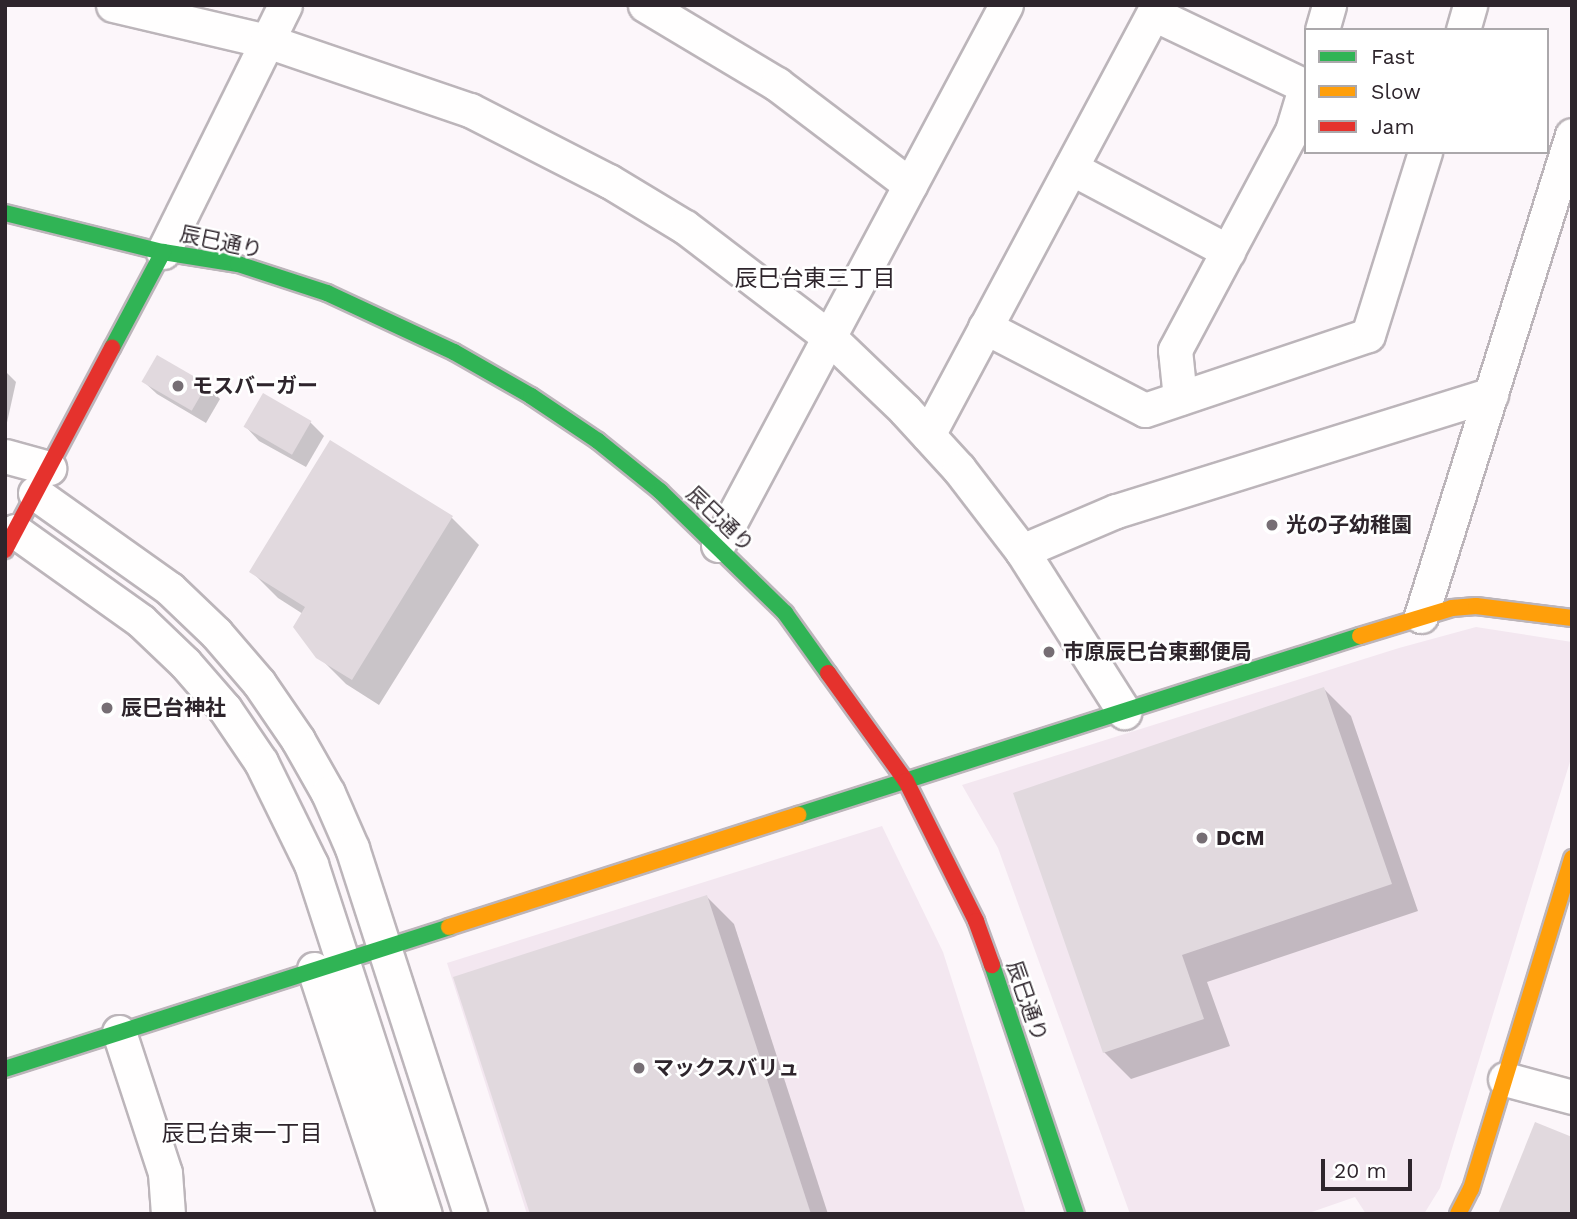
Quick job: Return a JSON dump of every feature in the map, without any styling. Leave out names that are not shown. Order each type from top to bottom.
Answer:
[{"type":"street","points":[[113,5],[267,41],[470,110],[530,139],[685,227],[829,337],[928,435],[1022,551],[1124,712]]},
{"type":"street","points":[[285,5],[163,252],[10,540],[141,621],[185,663],[225,709],[261,762],[289,812],[312,864],[329,964],[394,1214]]},
{"type":"street","points":[[645,5],[778,84],[911,185]]},
{"type":"street","points":[[1323,28],[1329,5]]},
{"type":"street","points":[[1464,28],[1470,5]]},
{"type":"street","points":[[718,545],[911,185],[1002,7]]},
{"type":"street","points":[[928,435],[1156,10],[1304,85]]},
{"type":"street","points":[[1180,398],[1175,350],[1292,131],[1304,92]]},
{"type":"street","points":[[1422,617],[1572,135]]},
{"type":"street","points":[[985,327],[1145,410],[1368,335],[1424,154]]},
{"type":"street","points":[[1071,168],[1228,251]]},
{"type":"street","name":"辰巳通り","points":[[5,213],[163,252],[238,264],[327,293],[454,352],[531,396],[598,441],[660,491],[718,545],[785,613],[906,782],[976,922],[1004,996],[1076,1214]]},
{"type":"street","points":[[1022,551],[1116,511],[1491,394]]},
{"type":"street","points":[[5,456],[42,480],[170,589],[216,634],[259,683],[298,740],[328,793],[352,848],[386,946],[470,1214]]},
{"type":"street","points":[[5,1069],[1452,608],[1476,606],[1572,618]]},
{"type":"street","points":[[225,709],[259,683]]},
{"type":"street","points":[[1458,1214],[1471,1189],[1572,858]]},
{"type":"street","points":[[329,964],[425,1214]]},
{"type":"street","points":[[119,1032],[165,1173],[168,1214]]},
{"type":"street","points":[[1505,1079],[1572,1097]]},
{"type":"shaded area","points":[[1476,627],[1572,642],[1572,755],[1440,1188],[1424,1214],[1366,1214],[1355,1197],[1306,1214],[1130,1214],[998,848],[962,785],[1399,648]]},
{"type":"shaded area","points":[[882,826],[943,952],[1026,1214],[527,1214],[447,963]]},
{"type":"building","points":[[157,355],[207,384],[192,411],[142,382]]},
{"type":"building","points":[[263,393],[311,421],[292,455],[244,427]]},
{"type":"building","points":[[330,440],[453,516],[352,680],[316,658],[293,627],[305,607],[249,572]]},
{"type":"building","name":"DCM","points":[[1324,687],[1392,884],[1182,955],[1204,1019],[1103,1053],[1013,793]]},
{"type":"building","points":[[707,895],[811,1214],[530,1214],[453,977]]},
{"type":"building","points":[[1535,1122],[1572,1137],[1572,1214],[1498,1214]]},
{"type":"traffic: fast","points":[[5,213],[163,252],[238,264],[327,293],[454,352],[531,396],[598,441],[660,491],[785,613],[828,673]]},
{"type":"traffic: fast","points":[[112,348],[163,252]]},
{"type":"traffic: fast","points":[[798,815],[1360,636]]},
{"type":"traffic: fast","points":[[5,1069],[449,927]]},
{"type":"traffic: fast","points":[[992,965],[1076,1214]]},
{"type":"traffic: slow","points":[[1360,636],[1452,608],[1476,606],[1572,618]]},
{"type":"traffic: slow","points":[[449,927],[798,815]]},
{"type":"traffic: slow","points":[[1458,1214],[1471,1189],[1572,858]]},
{"type":"traffic: jam","points":[[5,550],[112,348]]},
{"type":"traffic: jam","points":[[828,673],[906,781],[976,921],[992,965]]},
{"type":"place","name":"モスバーガー","points":[[178,386]]},
{"type":"place","name":"光の子幼稚園","points":[[1272,525]]},
{"type":"place","name":"市原辰巳台東郵便局","points":[[1049,652]]},
{"type":"place","name":"辰巳台神社","points":[[107,708]]},
{"type":"place","name":"DCM","points":[[1202,838]]},
{"type":"place","name":"マックスバリュ","points":[[639,1068]]},
{"type":"district","name":"辰巳台東三丁目","points":[[815,279]]},
{"type":"district","name":"辰巳台東一丁目","points":[[242,1134]]}]
